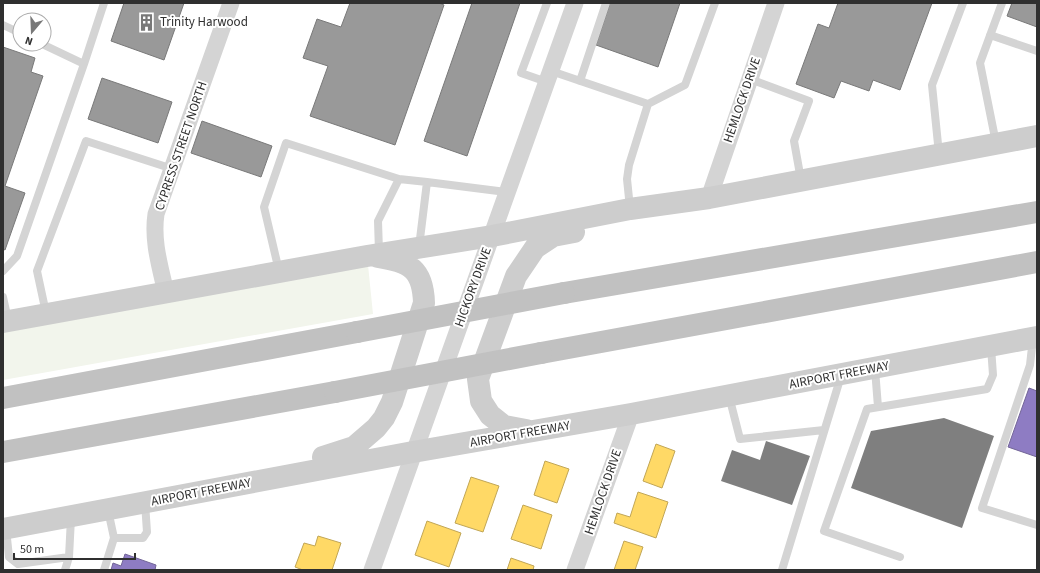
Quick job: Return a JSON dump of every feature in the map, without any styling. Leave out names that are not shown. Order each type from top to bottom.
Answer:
[{"type":"highway","points":[[3,398],[564,294],[1037,212]]},
{"type":"highway","points":[[3,452],[1037,262]]},
{"type":"main road","points":[[5,322],[373,255],[492,236],[630,209],[709,198],[1037,136]]},
{"type":"main road","points":[[535,431],[504,426],[490,415],[481,400],[478,379],[516,276],[535,248],[553,236],[616,224],[630,209]]},
{"type":"main road","points":[[214,489],[354,447],[376,428],[384,418],[392,402],[424,303],[424,289],[420,277],[399,260],[373,255]]},
{"type":"main road","name":"AIRPORT FREEWAY","points":[[4,528],[413,452],[875,369],[1035,337]]},
{"type":"street","name":"CYPRESS STREET NORTH","points":[[166,293],[156,251],[154,230],[156,214],[231,3]]},
{"type":"street","name":"HICKORY DRIVE","points":[[372,570],[413,452],[492,236],[506,192],[575,3]]},
{"type":"street","name":"HEMLOCK DRIVE","points":[[709,198],[776,3]]},
{"type":"street","name":"HEMLOCK DRIVE","points":[[575,570],[630,414]]},
{"type":"lane","points":[[3,270],[17,256],[104,3]]},
{"type":"lane","points":[[547,3],[521,73],[580,81],[648,104],[685,86],[715,3]]},
{"type":"lane","points":[[580,81],[606,3]]},
{"type":"lane","points":[[939,155],[932,85],[963,3]]},
{"type":"lane","points":[[996,144],[980,63],[1002,3]]},
{"type":"lane","points":[[990,35],[1037,51]]},
{"type":"lane","points":[[52,49],[84,64]]},
{"type":"lane","points":[[750,79],[809,101],[794,141],[801,181]]},
{"type":"lane","points":[[630,209],[627,179],[629,165],[648,104]]},
{"type":"lane","points":[[46,314],[37,271],[86,141],[173,169]]},
{"type":"lane","points":[[279,272],[264,206],[286,143],[399,178],[506,192]]},
{"type":"lane","points":[[373,255],[378,221],[399,178]]},
{"type":"lane","points":[[419,247],[427,182]]},
{"type":"lane","points":[[3,297],[5,322]]},
{"type":"lane","points":[[1035,337],[1030,365],[982,508],[1037,525]]},
{"type":"lane","points":[[900,557],[824,530],[867,409],[988,389],[993,375],[991,346]]},
{"type":"lane","points":[[875,369],[878,407]]},
{"type":"lane","points":[[782,570],[841,375]]},
{"type":"lane","points":[[729,396],[740,439],[824,430]]},
{"type":"lane","points":[[114,538],[143,538],[147,532],[145,502]]},
{"type":"lane","points":[[104,570],[114,538],[108,509]]},
{"type":"lane","points":[[65,570],[69,557],[71,516]]},
{"type":"lane","points":[[4,528],[9,557],[18,564],[69,557]]},
{"type":"shaded area","points":[[368,265],[373,314],[3,380],[3,331]]},
{"type":"building: Homes","points":[[656,444],[675,451],[662,488],[643,481]]},
{"type":"building: Homes","points":[[545,461],[569,469],[557,503],[534,495]]},
{"type":"building: Homes","points":[[471,477],[499,486],[483,532],[455,523]]},
{"type":"building: Homes","points":[[638,492],[668,502],[656,538],[614,523],[617,513],[630,517]]},
{"type":"building: Homes","points":[[523,505],[552,515],[541,549],[511,539]]},
{"type":"building: Homes","points":[[427,521],[461,533],[449,567],[415,555]]},
{"type":"building: Homes","points":[[318,536],[341,543],[332,570],[303,570],[295,567],[304,543],[315,546]]},
{"type":"building: Homes","points":[[624,541],[643,547],[635,570],[614,570]]},
{"type":"building: Homes","points":[[511,558],[534,566],[533,570],[507,570]]},
{"type":"building: Offices","points":[[1029,388],[1037,391],[1037,457],[1008,447]]},
{"type":"building: Offices","points":[[125,554],[156,565],[155,570],[111,570],[113,563],[121,566]]},
{"type":"building: Industry","name":"Trinity Harwood","points":[[124,3],[184,3],[164,60],[111,41]]},
{"type":"building: Industry","points":[[350,3],[439,3],[444,5],[395,145],[310,116],[328,66],[303,58],[317,19],[341,27]]},
{"type":"building: Industry","points":[[472,3],[520,3],[467,156],[424,141]]},
{"type":"building: Industry","points":[[610,3],[680,3],[658,67],[596,45]]},
{"type":"building: Industry","points":[[838,3],[932,3],[900,90],[873,80],[869,91],[841,81],[834,98],[796,84],[818,24],[829,28]]},
{"type":"building: Industry","points":[[1012,3],[1037,3],[1037,27],[1007,16]]},
{"type":"building: Industry","points":[[3,47],[12,50],[12,52],[18,52],[35,58],[31,72],[43,76],[5,186],[25,193],[5,250],[3,249]]},
{"type":"building: Industry","points":[[102,78],[172,102],[158,143],[88,119]]},
{"type":"building: Industry","points":[[202,121],[272,146],[261,177],[191,153]]},
{"type":"building: Other","points":[[944,418],[994,436],[962,528],[851,488],[871,431]]},
{"type":"building: Other","points":[[766,441],[810,456],[792,505],[721,481],[732,450],[760,460]]},
{"type":"place","name":"Trinity Harwood","points":[[147,22]]}]
